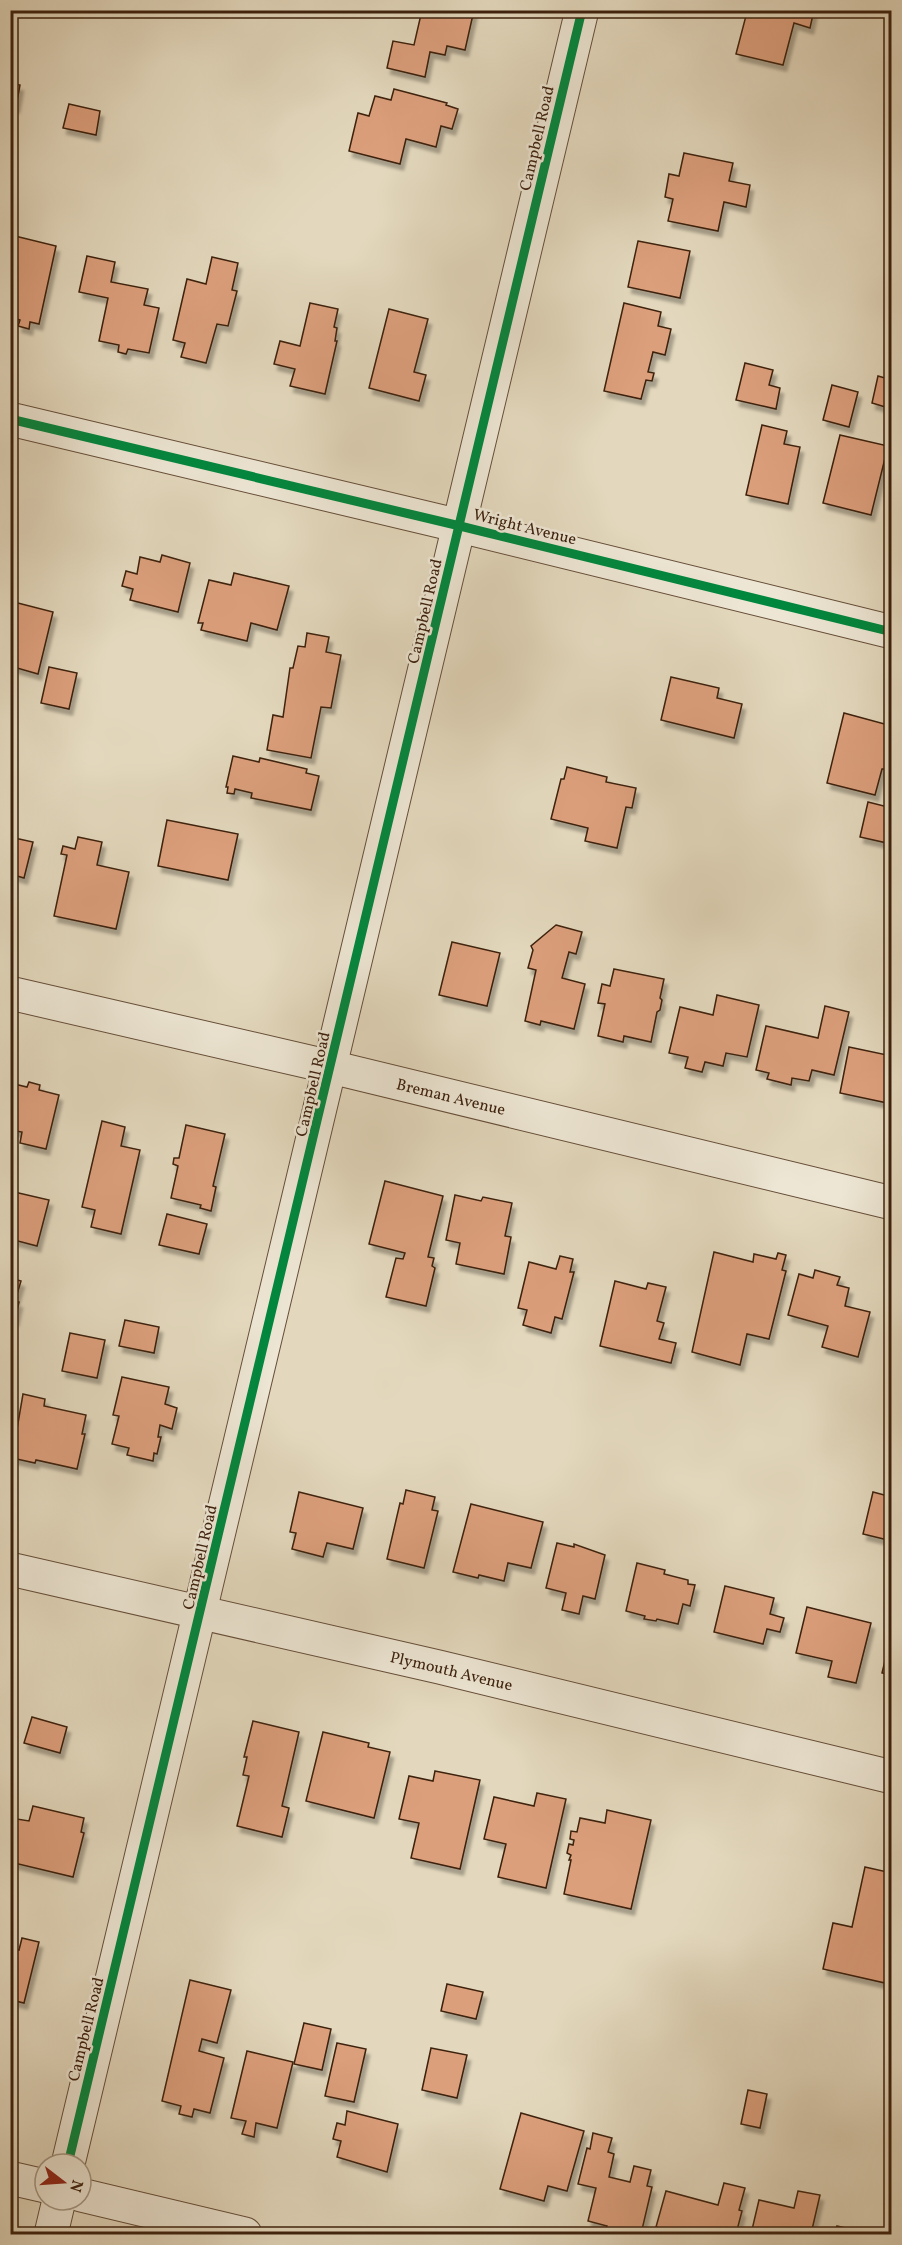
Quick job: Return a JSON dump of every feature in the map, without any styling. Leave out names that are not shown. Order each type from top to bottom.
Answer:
[{"type":"street","name":"Campbell Road","points":[[71,2152],[582,10]]},
{"type":"street","name":"Wright Avenue","points":[[10,419],[891,632]]},
{"type":"street","name":"Breman Avenue","points":[[10,993],[331,1067],[891,1203]]},
{"type":"street","name":"Plymouth Avenue","points":[[10,1569],[440,1667],[891,1777]]},
{"type":"street","points":[[10,2178],[33,2183]]},
{"type":"street","points":[[93,2198],[245,2235]]},
{"type":"street","points":[[51,2235],[56,2212]]},
{"type":"building","points":[[422,10],[474,10],[465,50],[447,46],[445,55],[430,52],[425,77],[387,68],[393,41],[414,45]]},
{"type":"building","points":[[743,10],[814,10],[810,28],[794,23],[783,65],[736,54],[747,12]]},
{"type":"building","points":[[10,83],[20,85],[16,107],[10,106]]},
{"type":"building","points":[[394,89],[447,103],[446,105],[458,109],[452,129],[441,126],[436,147],[406,139],[400,164],[349,151],[358,113],[369,116],[375,96],[391,100]]},
{"type":"building","points":[[69,104],[100,111],[96,135],[63,128]]},
{"type":"building","points":[[684,153],[733,163],[729,181],[750,185],[746,207],[724,202],[718,231],[668,221],[673,199],[665,197],[669,174],[679,176]]},
{"type":"building","points":[[15,236],[56,246],[39,324],[30,322],[29,329],[18,326],[20,320],[10,317],[10,256]]},
{"type":"building","points":[[638,241],[690,251],[680,298],[628,287]]},
{"type":"building","points":[[87,256],[115,262],[111,282],[148,289],[144,305],[159,308],[149,353],[128,349],[126,354],[118,352],[119,345],[99,341],[108,298],[79,292]]},
{"type":"building","points":[[212,257],[238,263],[232,290],[237,291],[228,326],[217,324],[206,363],[181,357],[185,343],[173,340],[187,279],[206,284]]},
{"type":"building","points":[[310,303],[338,309],[334,327],[337,328],[335,341],[337,341],[325,394],[290,386],[295,369],[274,364],[280,341],[300,346]]},
{"type":"building","points":[[624,303],[661,312],[658,326],[671,329],[665,355],[653,352],[648,372],[654,373],[652,381],[646,380],[641,399],[604,391]]},
{"type":"building","points":[[389,309],[428,319],[414,372],[426,375],[419,401],[369,388]]},
{"type":"building","points":[[745,363],[773,370],[769,385],[780,388],[776,409],[736,400]]},
{"type":"building","points":[[878,376],[892,380],[892,409],[872,403]]},
{"type":"building","points":[[832,385],[858,392],[849,427],[823,420]]},
{"type":"building","points":[[762,425],[787,431],[784,444],[800,447],[788,504],[746,495]]},
{"type":"building","points":[[840,435],[888,446],[871,515],[823,503]]},
{"type":"building","points":[[162,555],[190,563],[178,612],[130,600],[133,589],[122,586],[126,571],[137,574],[140,557],[160,562]]},
{"type":"building","points":[[234,573],[289,586],[277,630],[251,623],[247,641],[201,630],[203,623],[198,623],[209,580],[231,585]]},
{"type":"building","points":[[10,601],[53,612],[38,674],[10,666]]},
{"type":"building","points":[[307,633],[329,637],[326,652],[341,655],[331,708],[321,707],[311,758],[267,750],[273,715],[283,717],[290,668],[293,668],[298,646],[305,647]]},
{"type":"building","points":[[49,667],[77,673],[69,709],[41,703]]},
{"type":"building","points":[[671,677],[719,688],[717,698],[742,704],[734,738],[661,720]]},
{"type":"building","points":[[844,713],[892,726],[885,769],[882,769],[875,795],[827,783]]},
{"type":"building","points":[[233,756],[259,762],[260,758],[307,769],[306,773],[319,776],[311,810],[251,798],[252,793],[235,789],[234,794],[227,793],[228,787],[226,787]]},
{"type":"building","points":[[567,767],[607,777],[606,782],[636,788],[632,808],[626,807],[617,848],[585,841],[588,828],[551,819],[561,779],[564,779]]},
{"type":"building","points":[[868,802],[892,808],[892,822],[887,843],[860,837]]},
{"type":"building","points":[[167,820],[238,834],[228,880],[158,866]]},
{"type":"building","points":[[10,837],[33,842],[24,878],[10,874]]},
{"type":"building","points":[[78,837],[102,842],[97,865],[129,872],[116,929],[54,916],[67,855],[61,854],[63,846],[75,849]]},
{"type":"building","points":[[556,925],[582,932],[576,954],[569,952],[562,978],[585,984],[574,1029],[541,1021],[540,1025],[525,1021],[536,970],[528,968],[533,950],[531,946]]},
{"type":"building","points":[[452,942],[500,953],[487,1006],[439,995]]},
{"type":"building","points":[[614,969],[664,979],[660,1010],[657,1012],[651,1042],[624,1036],[623,1042],[598,1036],[605,1004],[598,1003],[602,984],[610,986]]},
{"type":"building","points":[[717,995],[759,1005],[747,1057],[726,1053],[723,1066],[705,1062],[702,1072],[685,1068],[688,1057],[669,1053],[680,1007],[713,1015]]},
{"type":"building","points":[[825,1006],[849,1012],[834,1075],[812,1070],[809,1081],[792,1078],[791,1085],[767,1079],[769,1073],[756,1070],[766,1026],[818,1038]]},
{"type":"building","points":[[849,1047],[892,1056],[892,1104],[840,1093]]},
{"type":"building","points":[[29,1082],[40,1085],[39,1090],[59,1095],[46,1149],[20,1143],[22,1132],[10,1130],[10,1083],[27,1087]]},
{"type":"building","points":[[102,1121],[125,1127],[121,1146],[140,1150],[121,1234],[91,1227],[95,1210],[82,1207]]},
{"type":"building","points":[[186,1125],[225,1134],[213,1186],[216,1187],[211,1211],[200,1208],[201,1205],[171,1198],[178,1166],[173,1164],[174,1158],[179,1158]]},
{"type":"building","points":[[385,1181],[443,1196],[428,1257],[434,1258],[432,1266],[435,1268],[426,1306],[386,1297],[396,1258],[403,1259],[405,1253],[369,1244]]},
{"type":"building","points":[[10,1191],[49,1200],[37,1246],[10,1239]]},
{"type":"building","points":[[455,1195],[481,1201],[483,1197],[512,1203],[505,1236],[511,1237],[504,1274],[456,1264],[460,1243],[446,1240]]},
{"type":"building","points":[[167,1214],[207,1224],[199,1254],[159,1245]]},
{"type":"building","points":[[714,1252],[753,1262],[754,1254],[776,1259],[778,1253],[786,1255],[782,1270],[786,1271],[769,1339],[747,1334],[740,1365],[692,1352]]},
{"type":"building","points":[[560,1256],[573,1259],[570,1272],[574,1272],[562,1319],[555,1317],[551,1333],[523,1325],[527,1310],[518,1308],[529,1262],[556,1269]]},
{"type":"building","points":[[815,1270],[840,1277],[837,1285],[849,1288],[845,1306],[870,1312],[858,1357],[822,1347],[828,1326],[788,1315],[799,1274],[813,1278]]},
{"type":"building","points":[[10,1278],[21,1281],[15,1301],[19,1302],[15,1320],[10,1319]]},
{"type":"building","points":[[615,1281],[646,1289],[648,1283],[666,1287],[657,1321],[664,1323],[659,1339],[676,1343],[671,1363],[600,1346]]},
{"type":"building","points":[[125,1320],[159,1327],[154,1353],[119,1346]]},
{"type":"building","points":[[70,1333],[105,1340],[97,1378],[62,1371]]},
{"type":"building","points":[[122,1377],[169,1387],[165,1404],[177,1408],[172,1429],[160,1425],[158,1437],[161,1437],[153,1461],[127,1455],[129,1448],[112,1444],[119,1416],[113,1415]]},
{"type":"building","points":[[23,1394],[45,1399],[44,1406],[86,1415],[82,1434],[85,1434],[77,1469],[36,1460],[35,1463],[12,1458]]},
{"type":"building","points":[[406,1490],[435,1497],[432,1510],[438,1511],[424,1568],[387,1559],[400,1503],[403,1504]]},
{"type":"building","points":[[299,1492],[363,1508],[353,1549],[327,1543],[323,1557],[292,1549],[296,1533],[290,1532]]},
{"type":"building","points":[[873,1492],[892,1497],[892,1541],[863,1534]]},
{"type":"building","points":[[471,1504],[543,1522],[531,1568],[508,1563],[504,1581],[453,1572]]},
{"type":"building","points":[[557,1543],[574,1547],[574,1544],[605,1555],[595,1599],[583,1596],[579,1614],[562,1610],[566,1593],[546,1588]]},
{"type":"building","points":[[637,1563],[665,1570],[664,1574],[688,1580],[688,1584],[695,1585],[690,1606],[683,1604],[678,1624],[657,1619],[656,1621],[644,1619],[645,1616],[626,1611]]},
{"type":"building","points":[[725,1586],[774,1598],[770,1614],[784,1618],[780,1632],[767,1629],[763,1644],[714,1632]]},
{"type":"building","points":[[807,1607],[871,1623],[856,1683],[828,1677],[832,1661],[796,1653]]},
{"type":"building","points":[[892,1633],[892,1675],[882,1673]]},
{"type":"building","points":[[32,1717],[67,1727],[60,1753],[24,1743]]},
{"type":"building","points":[[253,1721],[299,1732],[282,1806],[289,1808],[282,1837],[237,1826],[249,1776],[243,1775],[247,1757],[244,1757]]},
{"type":"building","points":[[323,1732],[369,1743],[368,1747],[390,1752],[374,1818],[306,1801]]},
{"type":"building","points":[[435,1771],[480,1780],[460,1869],[411,1858],[419,1823],[399,1819],[409,1776],[433,1781]]},
{"type":"building","points":[[537,1793],[566,1799],[546,1888],[498,1877],[506,1844],[484,1839],[494,1797],[534,1806]]},
{"type":"building","points":[[33,1806],[84,1818],[81,1832],[84,1833],[73,1877],[10,1862],[10,1846],[17,1819],[29,1821]]},
{"type":"building","points":[[607,1810],[651,1820],[631,1909],[564,1894],[571,1860],[569,1860],[571,1855],[567,1853],[569,1844],[573,1845],[574,1840],[570,1839],[571,1831],[577,1832],[580,1818],[605,1823]]},
{"type":"building","points":[[865,1867],[892,1873],[892,1956],[885,1983],[823,1969],[833,1923],[852,1927]]},
{"type":"building","points":[[22,1938],[39,1942],[24,2003],[11,2000],[10,2003],[10,1948],[19,1950]]},
{"type":"building","points":[[190,1980],[231,1990],[217,2043],[202,2039],[199,2051],[224,2058],[210,2113],[194,2109],[192,2117],[179,2114],[181,2106],[162,2101]]},
{"type":"building","points":[[447,1984],[483,1992],[476,2019],[441,2011]]},
{"type":"building","points":[[304,2023],[331,2029],[322,2070],[294,2064]]},
{"type":"building","points":[[337,2043],[366,2049],[354,2102],[325,2096]]},
{"type":"building","points":[[431,2048],[467,2055],[457,2098],[422,2090]]},
{"type":"building","points":[[247,2051],[293,2062],[277,2128],[256,2123],[254,2137],[242,2134],[246,2121],[231,2118]]},
{"type":"building","points":[[748,2090],[767,2094],[760,2128],[741,2124]]},
{"type":"building","points":[[347,2111],[398,2124],[387,2172],[337,2157],[341,2141],[333,2139],[337,2123],[345,2125]]},
{"type":"building","points":[[521,2113],[584,2131],[567,2191],[548,2186],[544,2201],[500,2189]]},
{"type":"building","points":[[593,2133],[612,2138],[608,2152],[614,2154],[609,2177],[630,2182],[634,2166],[651,2170],[647,2186],[652,2187],[641,2234],[605,2233],[607,2226],[588,2221],[596,2188],[578,2184]]},
{"type":"building","points":[[724,2183],[745,2188],[736,2234],[680,2234],[656,2227],[666,2191],[718,2205]]},
{"type":"building","points":[[798,2191],[820,2195],[811,2234],[751,2234],[759,2200],[794,2208]]},
{"type":"building","points":[[837,2226],[872,2234],[835,2234]]},
{"type":"cycle path","points":[[71,2152],[582,10]]},
{"type":"cycle path","points":[[10,419],[892,632]]}]
